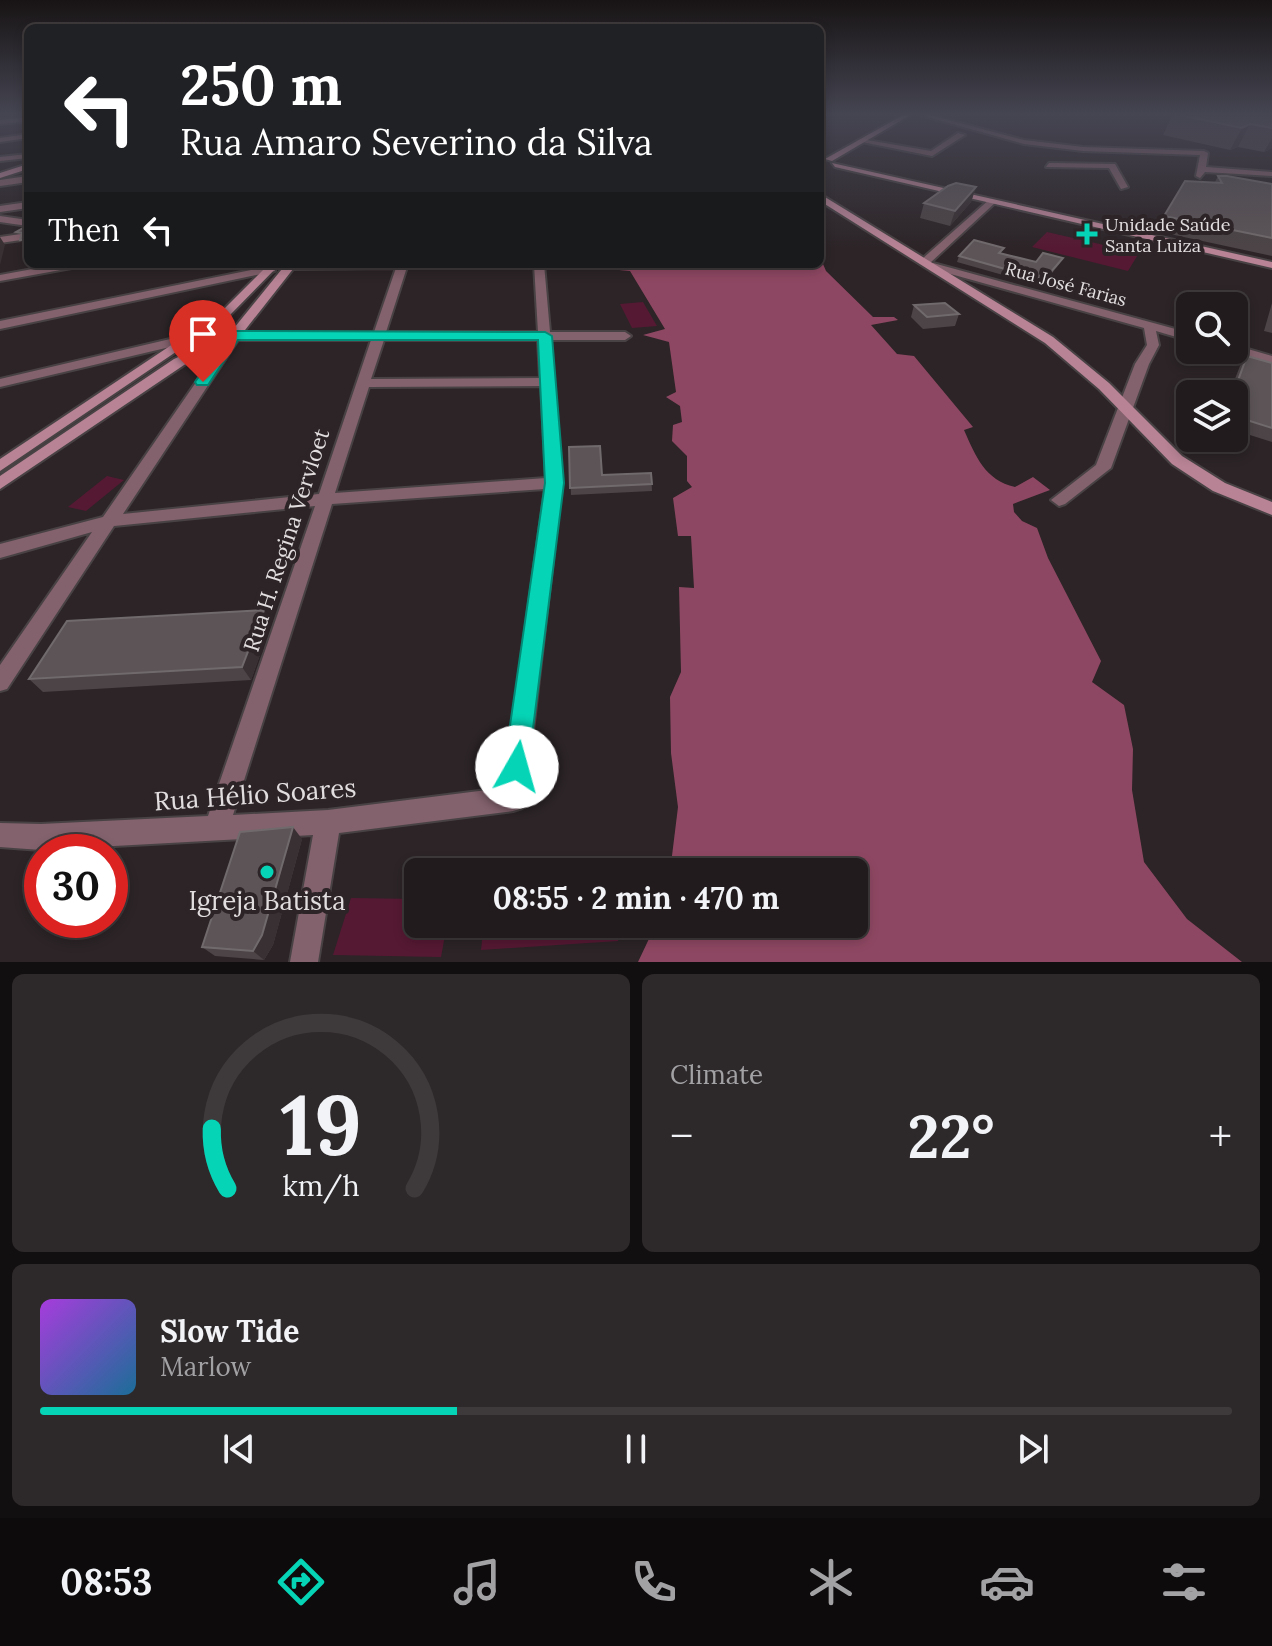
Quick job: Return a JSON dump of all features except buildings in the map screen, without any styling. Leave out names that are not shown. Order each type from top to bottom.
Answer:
[{"type":"street","points":[[1092,159],[1097,165]]},
{"type":"street","points":[[1203,159],[1200,173],[1272,174]]},
{"type":"street","points":[[828,161],[1272,265]]},
{"type":"street","points":[[1049,165],[1112,166],[1124,187]]},
{"type":"street","points":[[0,176],[24,167]]},
{"type":"street","points":[[0,183],[24,180]]},
{"type":"street","points":[[824,199],[1049,340],[1104,386],[1177,460],[1219,487],[1272,509]]},
{"type":"street","points":[[930,263],[993,201]]},
{"type":"street","points":[[0,209],[24,206]]},
{"type":"street","points":[[0,219],[24,222]]},
{"type":"street","points":[[0,227],[24,232]]},
{"type":"street","points":[[0,240],[24,234]]},
{"type":"street","name":"Rua José Farias","points":[[930,263],[1176,333]]},
{"type":"street","points":[[0,278],[55,268]]},
{"type":"street","points":[[0,325],[264,268]]},
{"type":"street","points":[[0,466],[225,314],[271,268]]},
{"type":"street","points":[[0,682],[234,336],[289,268]]},
{"type":"street","name":"Rua H. Regina Vervloet","points":[[216,829],[401,268]]},
{"type":"street","points":[[0,551],[109,521],[324,499],[554,483],[539,268]]},
{"type":"street","points":[[225,314],[241,312],[248,317]]},
{"type":"street","points":[[1059,500],[1103,468],[1127,412],[1142,364],[1153,345],[1149,325]]},
{"type":"street","points":[[199,330],[216,336],[625,336]]},
{"type":"street","points":[[0,484],[179,362],[234,336]]},
{"type":"street","points":[[0,383],[183,340]]},
{"type":"street","points":[[1248,353],[1272,360]]},
{"type":"street","points":[[363,383],[549,382]]},
{"type":"street","name":"Rua Hélio Soares","points":[[0,835],[216,829],[328,822],[513,799],[554,483]]},
{"type":"street","points":[[304,962],[328,822]]},
{"type":"shaded area","points":[[1047,232],[1139,253],[1128,271],[1032,247]]},
{"type":"shaded area","points":[[824,266],[873,317],[894,317],[898,320],[871,325],[897,354],[914,356],[973,427],[964,430],[989,473],[1015,487],[1033,477],[1050,490],[1013,504],[1014,512],[1022,521],[1037,528],[1048,558],[1101,661],[1092,682],[1124,705],[1133,749],[1132,790],[1144,862],[1187,919],[1242,962],[638,962],[649,938],[868,938],[868,858],[672,858],[678,807],[671,753],[670,697],[681,672],[679,587],[694,588],[691,536],[678,536],[673,498],[692,487],[687,481],[687,456],[672,441],[673,425],[682,422],[680,406],[666,397],[676,392],[669,342],[643,335],[665,329],[630,271],[617,268]]},
{"type":"shaded area","points":[[643,302],[657,326],[632,328],[620,304]]},
{"type":"shaded area","points":[[107,476],[124,480],[86,511],[68,507]]},
{"type":"shaded area","points":[[615,856],[615,858],[552,858]]},
{"type":"shaded area","points":[[351,898],[404,899],[404,938],[444,938],[441,957],[333,955]]},
{"type":"shaded area","points":[[482,938],[618,938],[618,941],[481,950]]},
{"type":"place","name":"Unidade Saúde Santa Luiza","points":[[1087,234]]},
{"type":"place","name":"Igreja Batista","points":[[267,872]]},
{"type":"route","points":[[203,382],[234,336],[545,336],[554,483],[517,767]]}]
